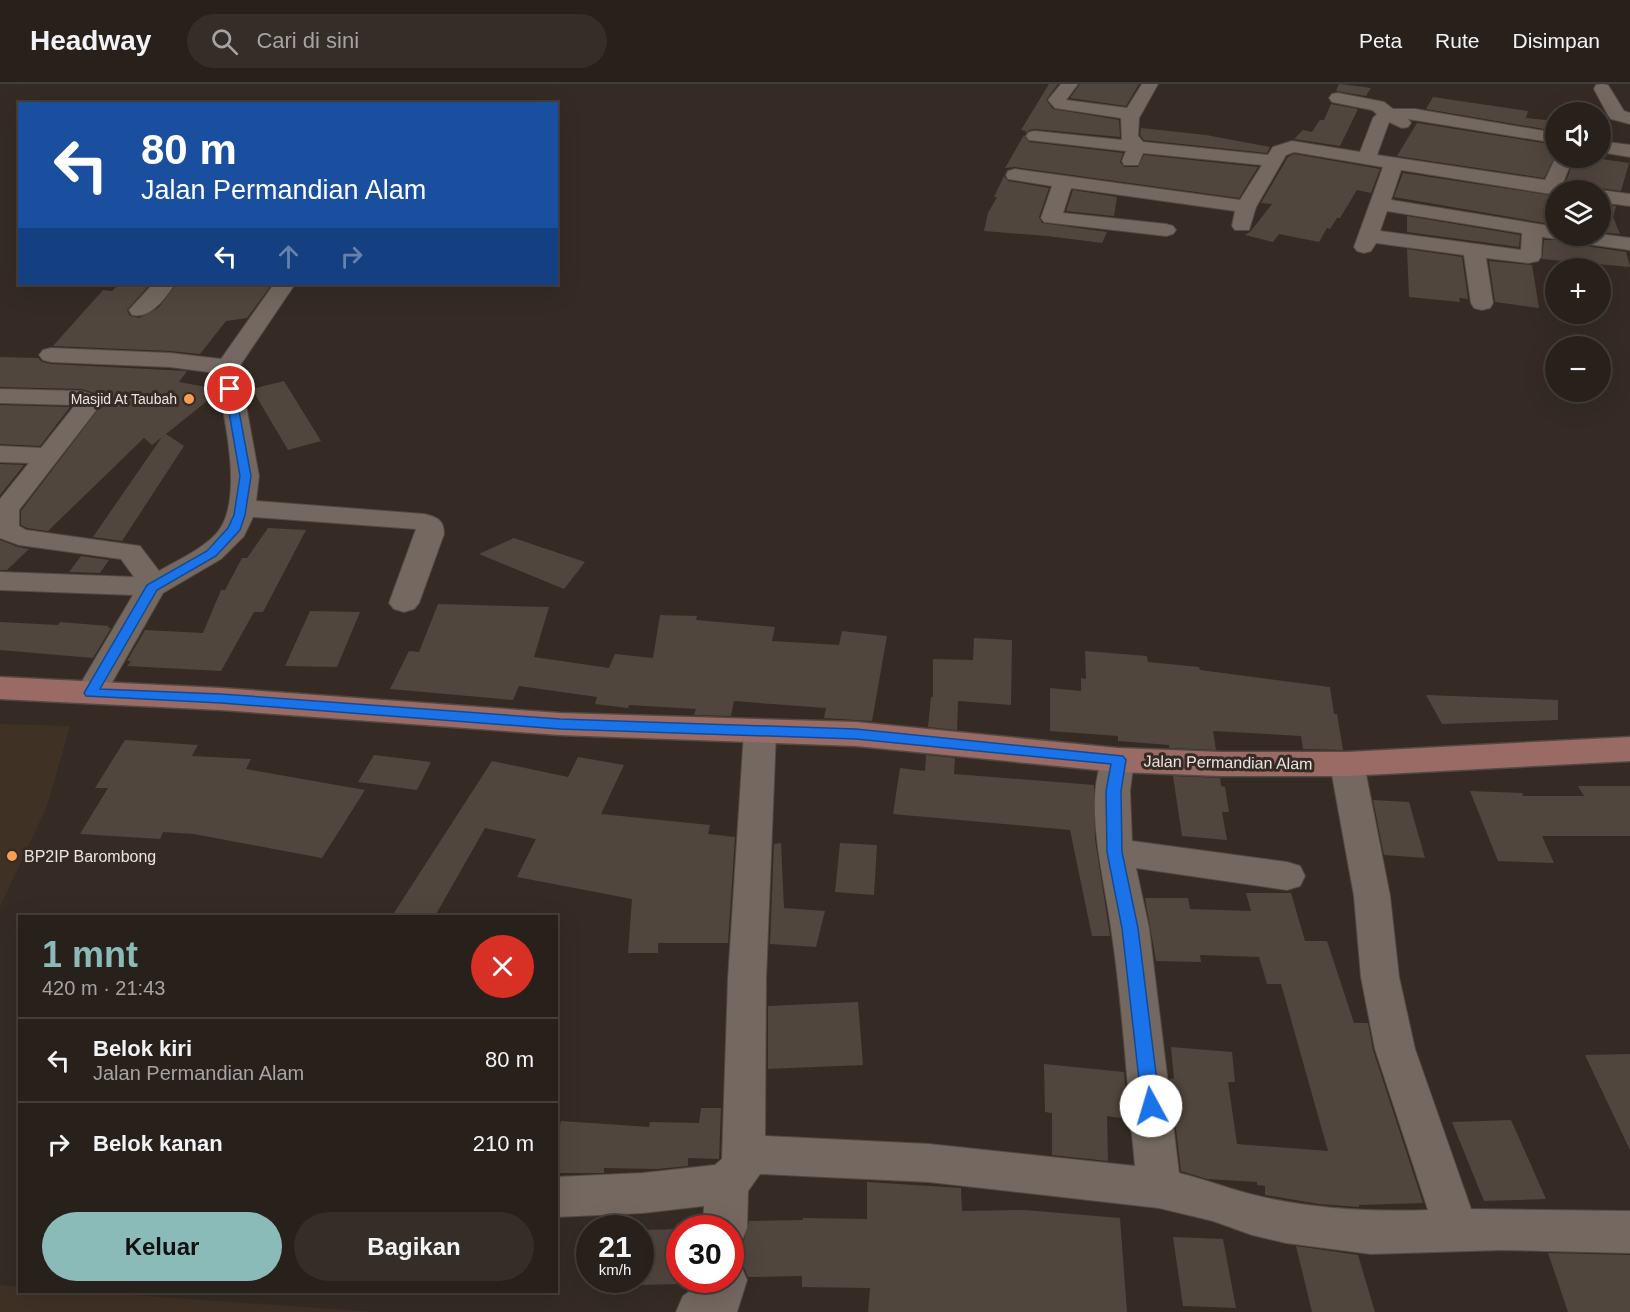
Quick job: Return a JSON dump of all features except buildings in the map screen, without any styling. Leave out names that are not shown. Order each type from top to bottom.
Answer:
[{"type":"main road","name":"Jalan Permandian Alam","points":[[0,688],[233,700],[560,724],[856,734],[1118,760],[1221,764],[1347,764],[1630,749]]},
{"type":"street","points":[[1070,84],[1057,100],[1061,104],[1132,114]]},
{"type":"street","points":[[1137,146],[1129,137],[1129,123],[1150,84]]},
{"type":"street","points":[[1602,89],[1617,115],[1630,119]]},
{"type":"street","points":[[1338,98],[1378,106],[1397,119],[1417,124],[1545,144]]},
{"type":"street","points":[[1397,119],[1415,114],[1545,136]]},
{"type":"street","points":[[1397,119],[1397,127],[1381,161],[1380,204],[1366,241],[1531,256],[1532,229]]},
{"type":"street","points":[[1035,136],[1274,161]]},
{"type":"street","points":[[1120,189],[1137,146]]},
{"type":"street","points":[[1016,175],[1174,197],[1244,217],[1279,151],[1292,146],[1545,187]]},
{"type":"street","points":[[1611,148],[1630,151]]},
{"type":"street","points":[[1611,155],[1630,158]]},
{"type":"street","points":[[1063,183],[1049,225],[1166,230]]},
{"type":"street","points":[[1164,253],[1166,230],[1174,197]]},
{"type":"street","points":[[1611,197],[1630,200]]},
{"type":"street","points":[[1380,204],[1545,231]]},
{"type":"street","points":[[1611,241],[1630,244]]},
{"type":"street","points":[[1474,250],[1482,303]]},
{"type":"street","points":[[140,310],[163,285]]},
{"type":"street","points":[[91,693],[152,588],[212,553],[234,530],[241,508],[246,476],[227,367],[283,285]]},
{"type":"street","points":[[51,355],[170,360],[227,367]]},
{"type":"street","points":[[0,396],[81,398],[88,401],[87,409],[6,509],[4,525],[9,532],[19,537],[130,552],[141,569],[149,576],[152,588]]},
{"type":"street","points":[[0,454],[49,456]]},
{"type":"street","points":[[241,508],[318,512],[424,522],[430,525],[430,534],[404,603]]},
{"type":"street","points":[[0,581],[152,588]]},
{"type":"street","points":[[727,1215],[735,1169],[760,732]]},
{"type":"street","points":[[1118,760],[1113,791],[1114,852],[1130,928],[1159,1188]]},
{"type":"street","points":[[1347,764],[1372,896],[1380,977],[1395,1049],[1457,1231]]},
{"type":"street","points":[[1114,852],[1287,876]]},
{"type":"street","points":[[558,1197],[643,1193],[735,1169],[929,1163],[1159,1188],[1214,1201],[1252,1215],[1286,1222],[1371,1233],[1503,1229],[1630,1232]]},
{"type":"street","points":[[699,1312],[720,1297],[721,1293]]},
{"type":"shaded area","name":"BP2IP Barombong","points":[[0,724],[70,726],[47,806],[0,907]]},
{"type":"shaded area","points":[[0,1285],[18,1287],[18,1293],[103,1293],[376,1312],[0,1312]]},
{"type":"place","name":"Masjid At Taubah","points":[[189,399]]},
{"type":"place","name":"BP2IP Barombong","points":[[12,856]]},
{"type":"route","points":[[230,389],[246,476],[240,515],[234,530],[212,553],[152,588],[91,693],[221,699],[560,724],[856,734],[1118,760],[1113,791],[1114,852],[1130,928],[1151,1106]]}]
